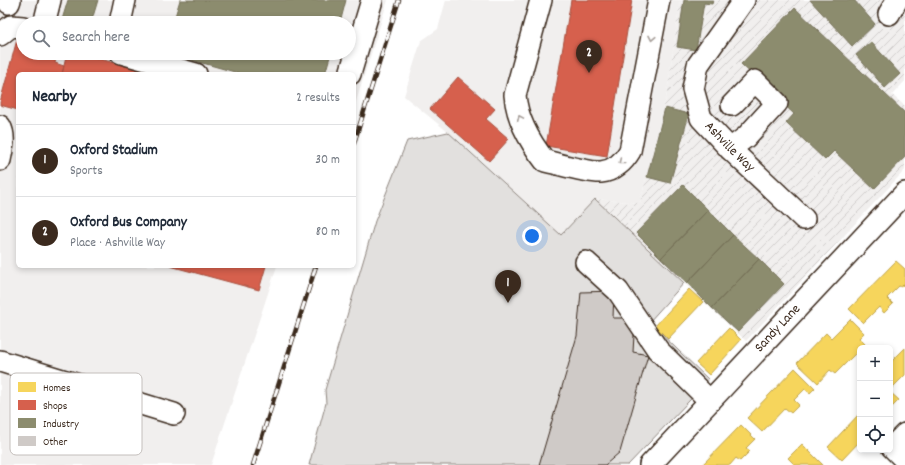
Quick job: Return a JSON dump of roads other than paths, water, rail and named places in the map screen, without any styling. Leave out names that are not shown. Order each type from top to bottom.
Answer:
[{"type":"street","points":[[122,16],[126,0]]},
{"type":"street","points":[[356,54],[372,0]]},
{"type":"street","points":[[541,0],[515,95],[516,110],[528,137],[546,161],[601,172],[613,168],[625,160],[630,151],[659,0]]},
{"type":"street","name":"Ashville Way","points":[[744,0],[698,65],[693,89],[701,118],[730,149],[804,219]]},
{"type":"street","points":[[0,35],[11,26],[16,26]]},
{"type":"street","points":[[145,60],[189,72]]},
{"type":"street","points":[[351,72],[354,60]]},
{"type":"street","points":[[730,149],[746,137],[777,103],[755,81],[732,105]]},
{"type":"street","points":[[0,126],[3,132],[3,141],[0,160]]},
{"type":"street","name":"Sandy Lane","points":[[650,465],[905,193]]},
{"type":"street","points":[[586,262],[618,291],[658,350],[710,401]]},
{"type":"street","points":[[0,360],[42,373]]},
{"type":"street","points":[[142,404],[174,414]]},
{"type":"street","points":[[905,434],[892,447],[905,460]]},
{"type":"railway","points":[[356,137],[399,0]]},
{"type":"railway","points":[[253,465],[315,268]]},
{"type":"place","name":"Oxford Bus Company","points":[[589,73]]},
{"type":"place","name":"Oxford Stadium","points":[[508,303]]}]
